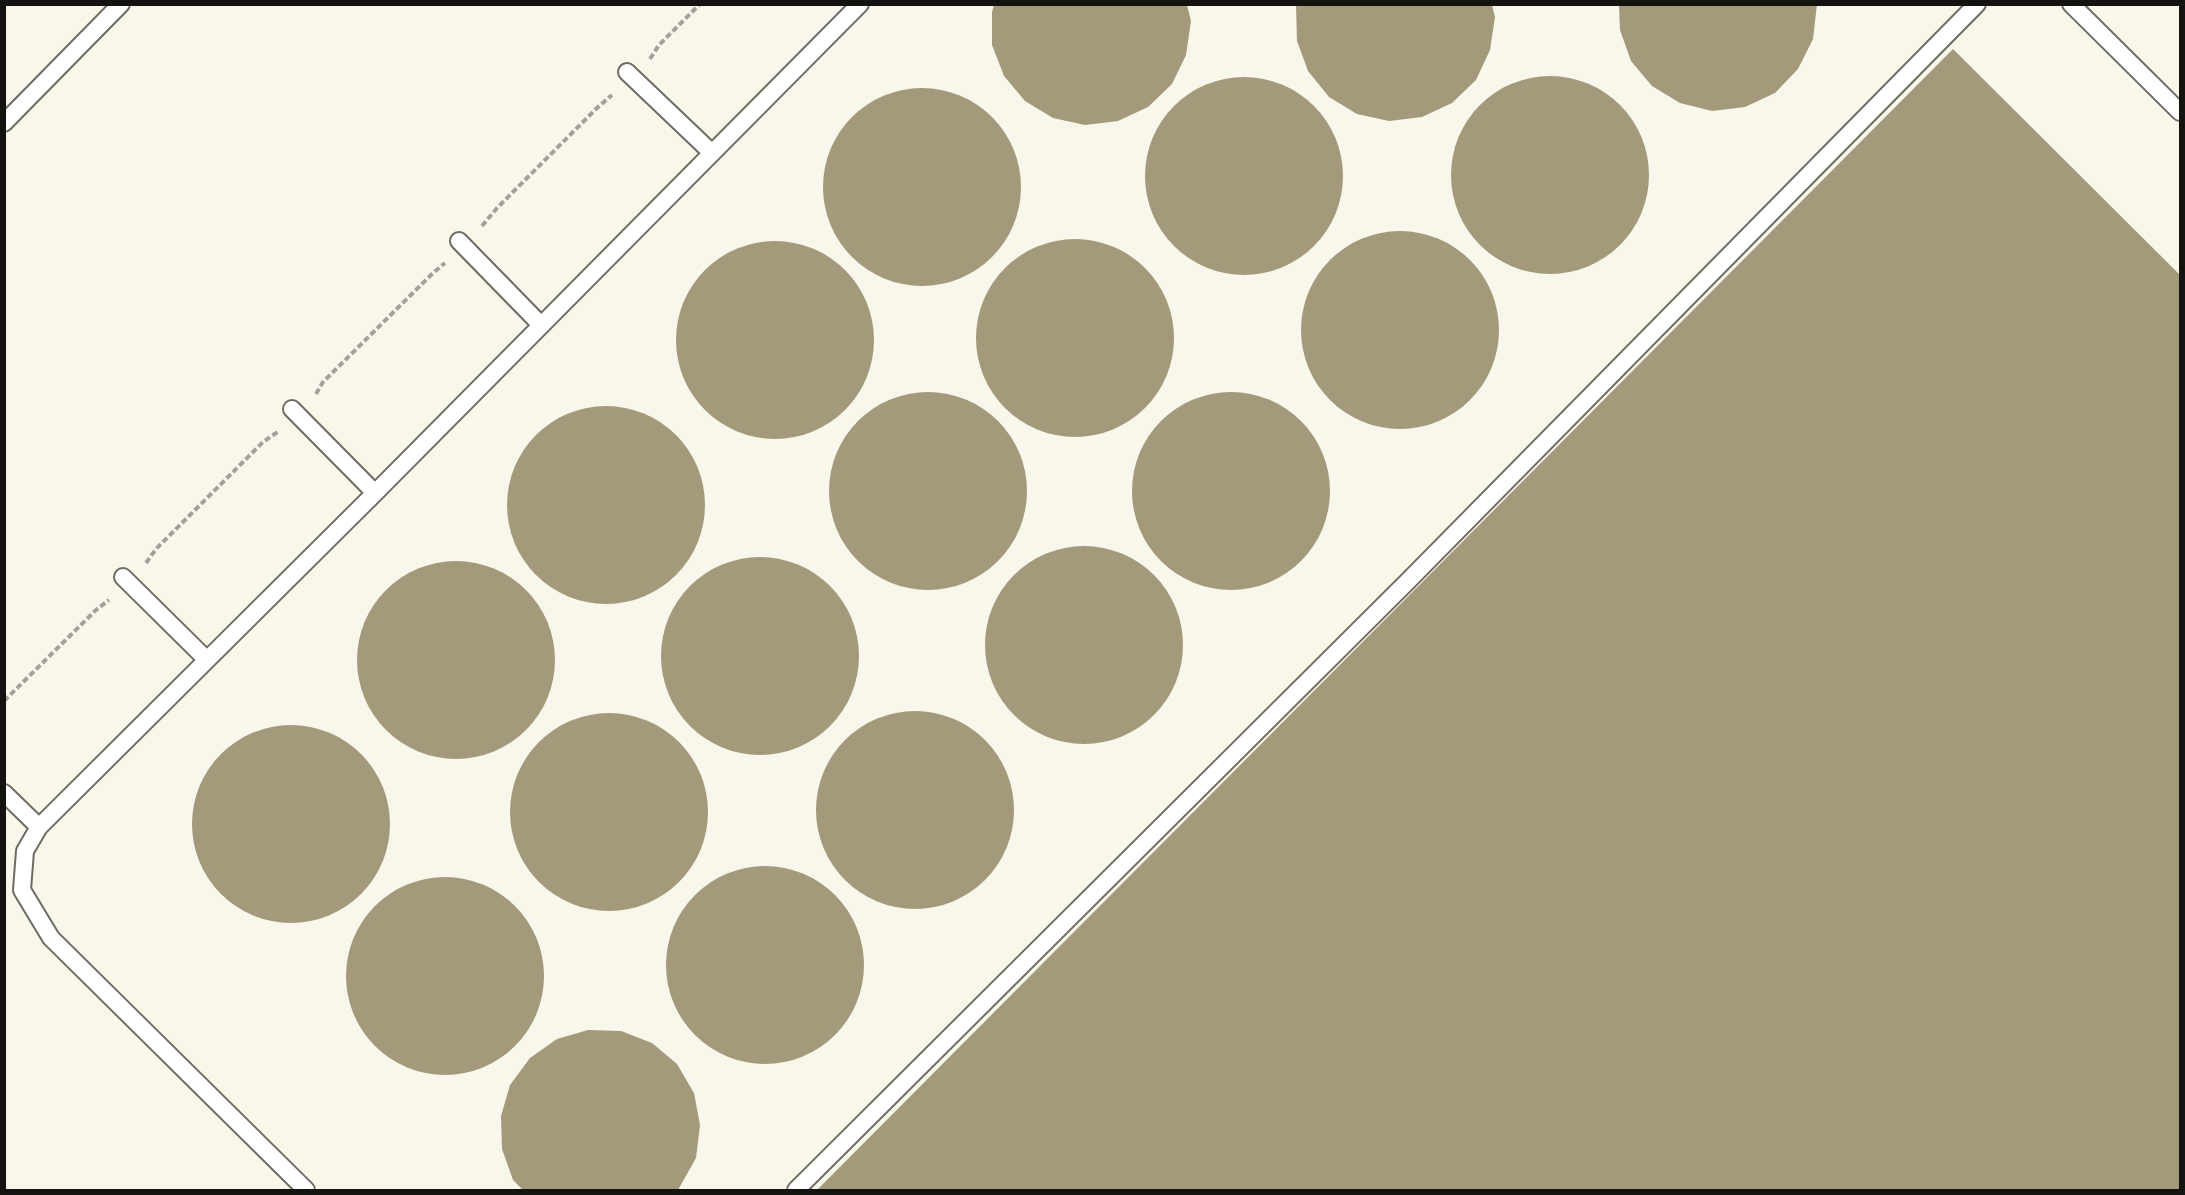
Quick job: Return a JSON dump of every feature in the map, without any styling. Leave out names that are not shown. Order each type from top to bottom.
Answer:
[{"type":"lane","points":[[4,123],[121,4]]},
{"type":"lane","points":[[306,1191],[51,938],[22,890],[25,851],[39,827],[375,493],[860,4]]},
{"type":"lane","points":[[796,1191],[1407,582],[1977,4]]},
{"type":"lane","points":[[2071,4],[2181,112]]},
{"type":"lane","points":[[627,72],[712,153]]},
{"type":"lane","points":[[459,242],[542,325]]},
{"type":"lane","points":[[292,409],[375,493]]},
{"type":"lane","points":[[123,577],[207,660]]},
{"type":"lane","points":[[4,793],[39,827]]},
{"type":"path","points":[[650,58],[659,45],[700,4]]},
{"type":"path","points":[[483,226],[496,208],[614,94]]},
{"type":"path","points":[[315,394],[323,382],[433,273],[445,264]]},
{"type":"path","points":[[146,562],[156,549],[263,442],[278,432]]},
{"type":"path","points":[[4,701],[96,610],[110,600]]},
{"type":"shaded area","points":[[1817,4],[1813,39],[1798,69],[1775,93],[1745,107],[1712,111],[1680,103],[1652,86],[1631,61],[1620,30],[1619,5]]},
{"type":"shaded area","points":[[994,5],[1187,5],[1191,21],[1186,55],[1172,84],[1148,107],[1118,121],[1085,125],[1053,118],[1025,101],[1004,76],[992,45]]},
{"type":"shaded area","points":[[1296,5],[1492,5],[1495,17],[1490,50],[1476,80],[1452,103],[1422,117],[1389,121],[1357,114],[1329,97],[1308,71],[1297,41]]},
{"type":"shaded area","points":[[1953,49],[2180,275],[2180,1190],[817,1190]]},
{"type":"shaded area","points":[[1540,76],[1560,76],[1588,83],[1613,98],[1627,112],[1642,137],[1649,165],[1649,185],[1642,213],[1627,238],[1613,252],[1579,270],[1560,274],[1540,274],[1512,267],[1487,252],[1473,238],[1455,204],[1451,185],[1451,165],[1458,137],[1473,112],[1487,98],[1521,80]]},
{"type":"shaded area","points":[[1234,77],[1254,77],[1282,84],[1307,99],[1321,113],[1336,138],[1343,166],[1343,186],[1336,214],[1321,239],[1307,253],[1273,271],[1254,275],[1234,275],[1206,268],[1181,253],[1167,239],[1149,205],[1145,186],[1145,166],[1152,138],[1167,113],[1181,99],[1215,81]]},
{"type":"shaded area","points":[[912,88],[932,88],[960,95],[985,110],[999,124],[1014,149],[1021,177],[1021,197],[1014,225],[999,250],[985,264],[951,282],[932,286],[912,286],[884,279],[859,264],[845,250],[827,216],[823,197],[823,177],[830,149],[845,124],[859,110],[893,92]]},
{"type":"shaded area","points":[[1390,231],[1410,231],[1438,238],[1463,253],[1477,267],[1492,292],[1499,320],[1499,340],[1492,368],[1477,393],[1463,407],[1429,425],[1410,429],[1390,429],[1362,422],[1337,407],[1323,393],[1305,359],[1301,340],[1301,320],[1308,292],[1323,267],[1337,253],[1371,235]]},
{"type":"shaded area","points":[[1065,239],[1085,239],[1113,246],[1138,261],[1152,275],[1167,300],[1174,328],[1174,348],[1167,376],[1152,401],[1138,415],[1104,433],[1085,437],[1065,437],[1037,430],[1012,415],[998,401],[980,367],[976,348],[976,328],[983,300],[998,275],[1012,261],[1046,243]]},
{"type":"shaded area","points":[[765,241],[785,241],[813,248],[838,263],[852,277],[867,302],[874,330],[874,350],[867,378],[852,403],[838,417],[804,435],[785,439],[765,439],[737,432],[712,417],[698,403],[680,369],[676,350],[676,330],[683,302],[698,277],[712,263],[746,245]]},
{"type":"shaded area","points":[[918,392],[938,392],[966,399],[991,414],[1005,428],[1020,453],[1027,481],[1027,501],[1020,529],[1005,554],[991,568],[957,586],[938,590],[918,590],[890,583],[865,568],[851,554],[833,520],[829,501],[829,481],[836,453],[851,428],[865,414],[899,396]]},
{"type":"shaded area","points":[[1221,392],[1241,392],[1269,399],[1294,414],[1308,428],[1323,453],[1330,481],[1330,501],[1323,529],[1308,554],[1294,568],[1260,586],[1241,590],[1221,590],[1193,583],[1168,568],[1154,554],[1136,520],[1132,501],[1132,481],[1139,453],[1154,428],[1168,414],[1202,396]]},
{"type":"shaded area","points":[[596,406],[616,406],[644,413],[669,428],[683,442],[698,467],[705,495],[705,515],[698,543],[683,568],[669,582],[635,600],[616,604],[596,604],[568,597],[543,582],[529,568],[511,534],[507,515],[507,495],[514,467],[529,442],[543,428],[577,410]]},
{"type":"shaded area","points":[[1074,546],[1094,546],[1122,553],[1147,568],[1161,582],[1176,607],[1183,635],[1183,655],[1176,683],[1161,708],[1147,722],[1113,740],[1094,744],[1074,744],[1046,737],[1021,722],[1007,708],[989,674],[985,655],[985,635],[992,607],[1007,582],[1021,568],[1055,550]]},
{"type":"shaded area","points":[[750,557],[770,557],[798,564],[823,579],[837,593],[852,618],[859,646],[859,666],[852,694],[837,719],[823,733],[789,751],[770,755],[750,755],[722,748],[697,733],[683,719],[665,685],[661,666],[661,646],[668,618],[683,593],[697,579],[731,561]]},
{"type":"shaded area","points":[[446,561],[466,561],[494,568],[519,583],[533,597],[548,622],[555,650],[555,670],[548,698],[533,723],[519,737],[485,755],[466,759],[446,759],[418,752],[393,737],[379,723],[361,689],[357,670],[357,650],[364,622],[379,597],[393,583],[427,565]]},
{"type":"shaded area","points":[[905,711],[925,711],[953,718],[978,733],[992,747],[1007,772],[1014,800],[1014,820],[1007,848],[992,873],[978,887],[944,905],[925,909],[905,909],[877,902],[852,887],[838,873],[820,839],[816,820],[816,800],[823,772],[838,747],[852,733],[886,715]]},
{"type":"shaded area","points":[[599,713],[619,713],[647,720],[672,735],[686,749],[701,774],[708,802],[708,822],[701,850],[686,875],[672,889],[638,907],[619,911],[599,911],[571,904],[546,889],[532,875],[514,841],[510,822],[510,802],[517,774],[532,749],[546,735],[580,717]]},
{"type":"shaded area","points":[[281,725],[301,725],[329,732],[354,747],[368,761],[383,786],[390,814],[390,834],[383,862],[368,887],[354,901],[320,919],[301,923],[281,923],[253,916],[228,901],[214,887],[196,853],[192,834],[192,814],[199,786],[214,761],[228,747],[262,729]]},
{"type":"shaded area","points":[[755,866],[775,866],[803,873],[828,888],[842,902],[857,927],[864,955],[864,975],[857,1003],[842,1028],[828,1042],[794,1060],[775,1064],[755,1064],[727,1057],[702,1042],[688,1028],[670,994],[666,975],[666,955],[673,927],[688,902],[702,888],[736,870]]},
{"type":"shaded area","points":[[435,877],[455,877],[483,884],[508,899],[522,913],[537,938],[544,966],[544,986],[537,1014],[522,1039],[508,1053],[474,1071],[455,1075],[435,1075],[407,1068],[382,1053],[368,1039],[350,1005],[346,986],[346,966],[353,938],[368,913],[382,899],[416,881]]},
{"type":"shaded area","points":[[588,1030],[621,1031],[652,1043],[677,1064],[694,1093],[700,1125],[696,1158],[678,1190],[523,1190],[513,1180],[502,1149],[501,1116],[510,1085],[530,1058],[557,1039]]}]
